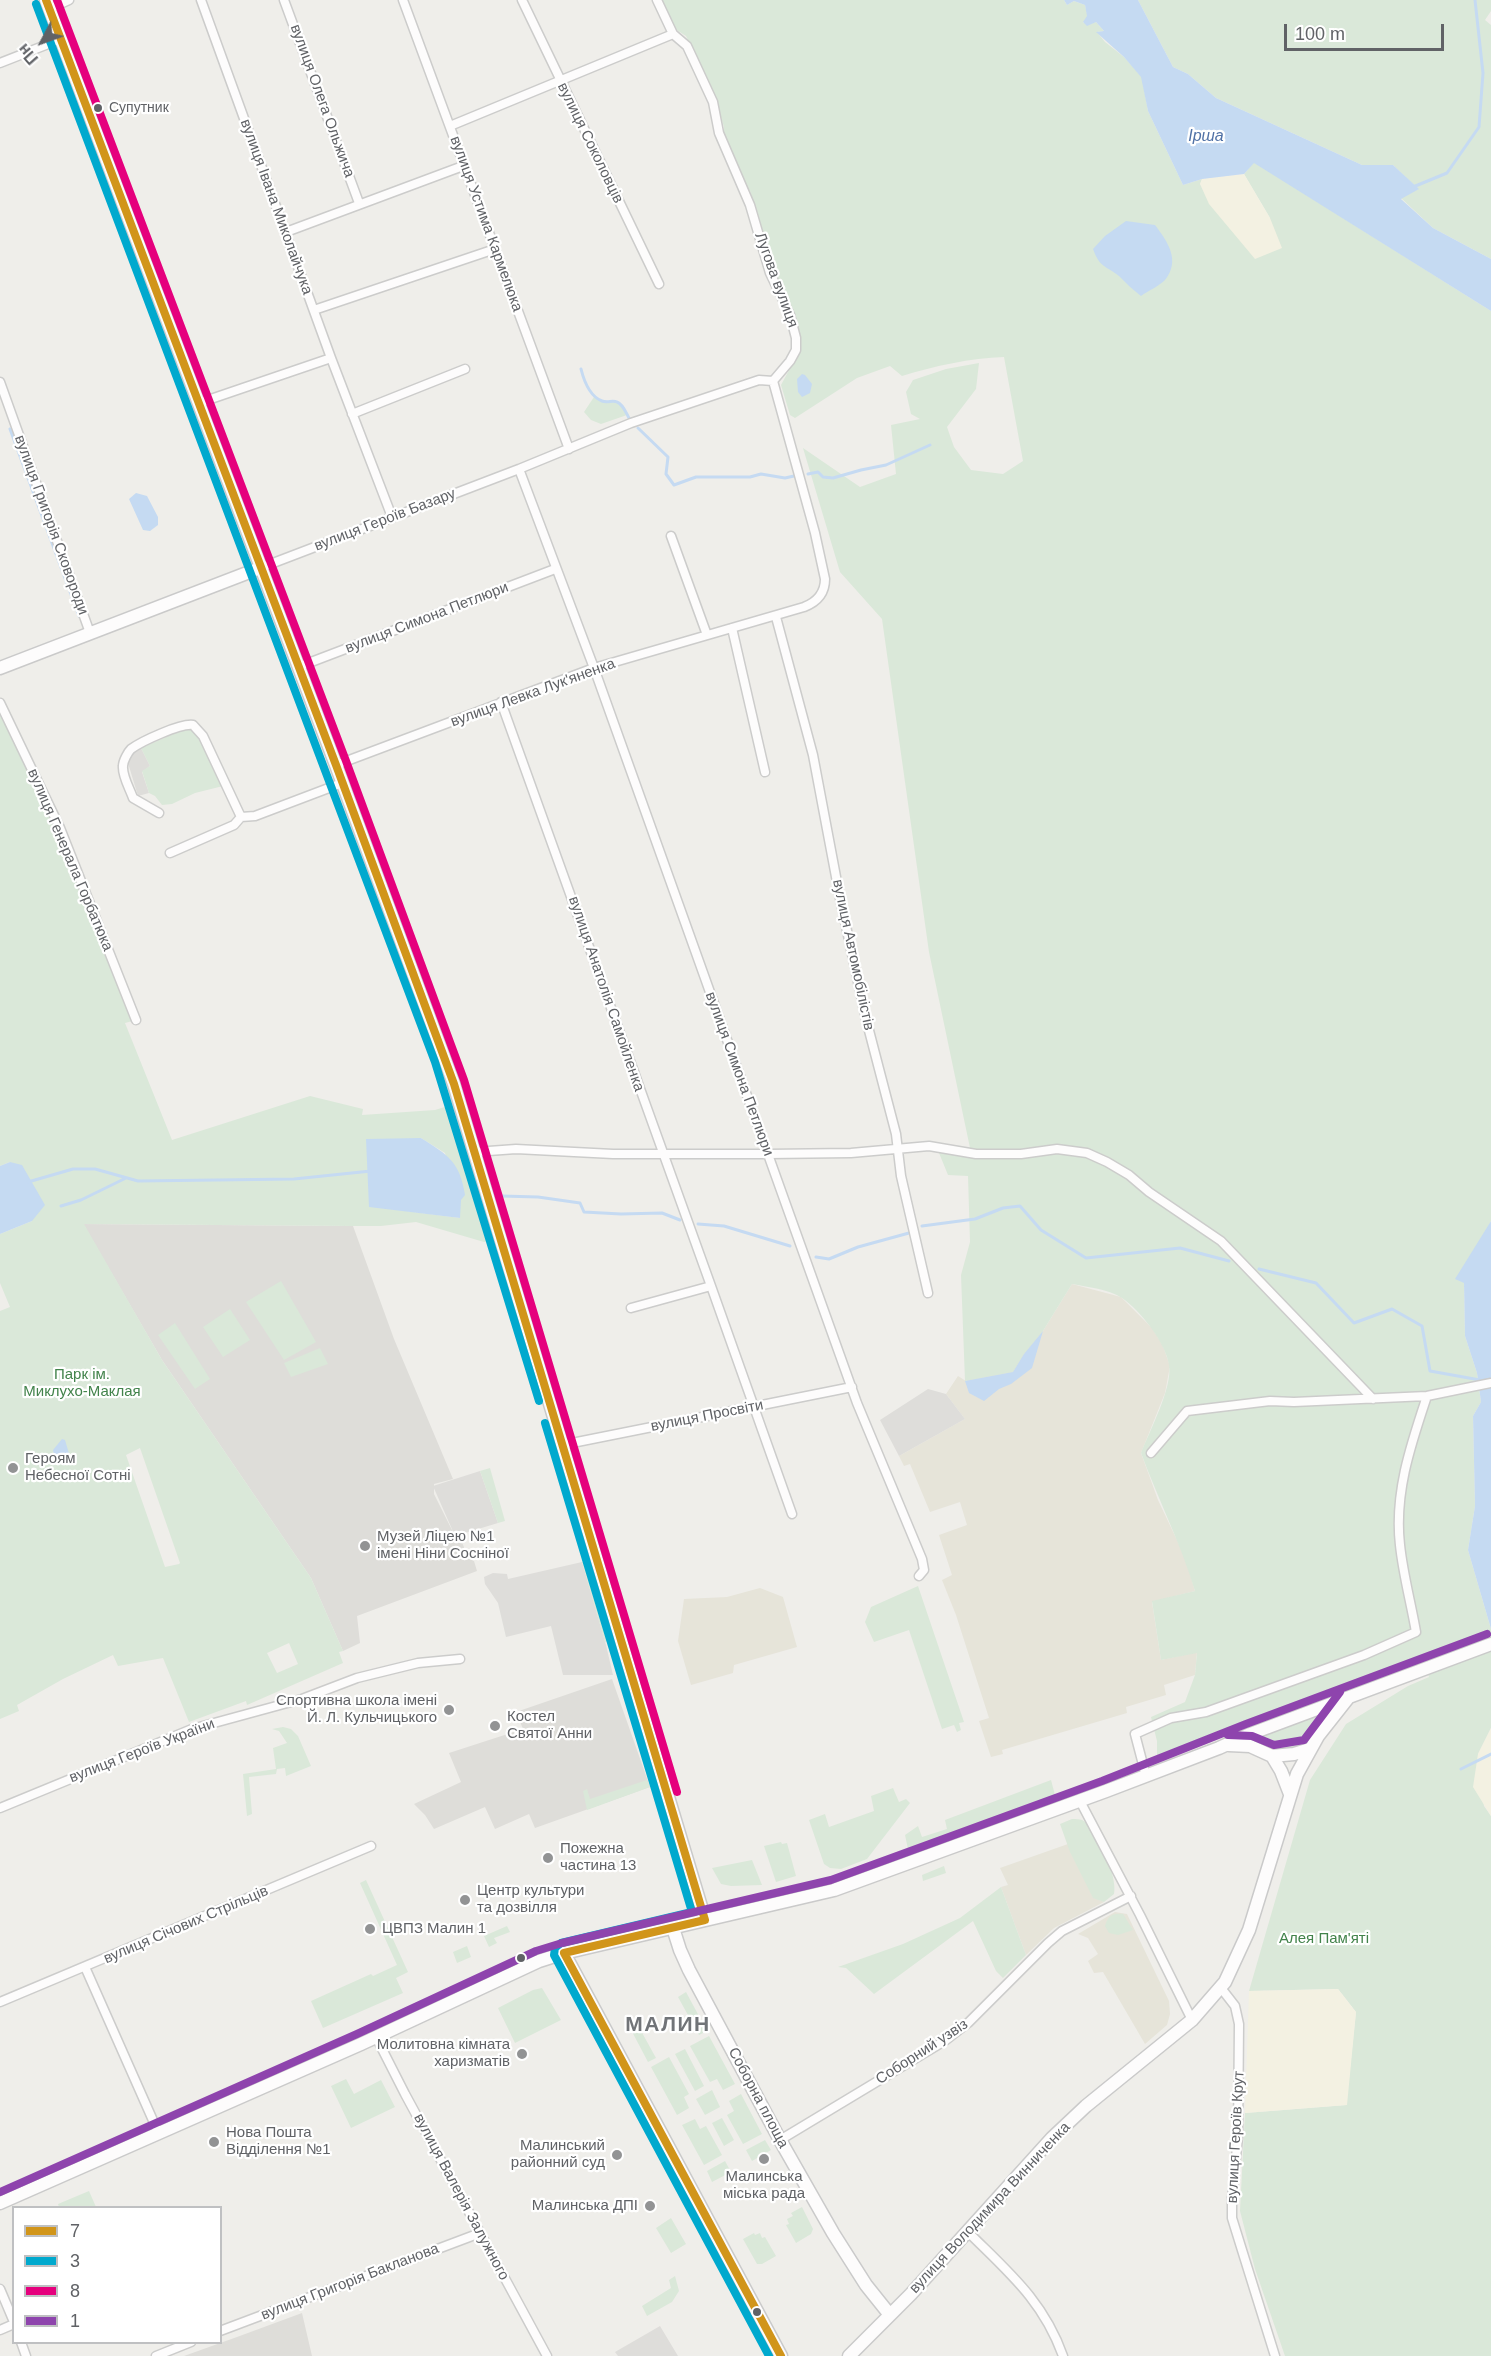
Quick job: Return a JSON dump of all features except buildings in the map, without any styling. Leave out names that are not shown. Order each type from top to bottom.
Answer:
[{"type":"street","points":[[69,0],[48,4],[445,1059],[475,1152],[705,1920]]},
{"type":"street","name":"вулиця Івана Миколайчука","points":[[201,0],[331,358],[392,517]]},
{"type":"street","name":"вулиця Олега Ольжича","points":[[284,0],[359,203]]},
{"type":"street","name":"вулиця Устима Кармелюка","points":[[403,0],[568,449]]},
{"type":"street","name":"вулиця Соколовців","points":[[522,0],[659,285]]},
{"type":"street","name":"Лугова вулиця","points":[[657,0],[673,34],[687,46],[713,102],[719,134],[750,205],[770,273],[793,324],[796,338],[795,353],[773,381]]},
{"type":"street","points":[[450,126],[673,34]]},
{"type":"street","points":[[0,63],[61,39]]},
{"type":"street","points":[[286,232],[463,166]]},
{"type":"street","points":[[314,310],[495,249]]},
{"type":"street","points":[[199,403],[331,358]]},
{"type":"street","points":[[352,414],[465,369]]},
{"type":"street","name":"вулиця Героїв Базару","points":[[0,668],[519,469],[631,423],[759,380],[773,381]]},
{"type":"street","name":"вулиця Левка Лук'яненка","points":[[336,765],[594,668],[776,617],[810,605],[822,592],[825,579],[815,533],[773,381]]},
{"type":"street","name":"вулиця Григорія Сковороди","points":[[0,382],[90,633]]},
{"type":"street","name":"вулиця Симона Петлюри","points":[[519,469],[594,668],[865,1424],[922,1559],[924,1570],[919,1576]]},
{"type":"street","points":[[671,536],[707,635]]},
{"type":"street","name":"вулиця Симона Петлюри","points":[[298,667],[555,569]]},
{"type":"street","name":"вулиця Автомобілістів","points":[[776,617],[813,755],[840,898],[866,1019],[896,1134],[904,1188],[928,1293]]},
{"type":"street","points":[[732,628],[765,772]]},
{"type":"street","name":"вулиця Анатолія Самойленка","points":[[501,702],[792,1514]]},
{"type":"street","name":"вулиця Генерала Горбатюка","points":[[0,703],[60,828],[136,1020]]},
{"type":"street","points":[[159,813],[133,798],[123,765],[130,750],[178,727],[190,724],[196,727],[203,736],[241,817]]},
{"type":"street","points":[[170,853],[234,825],[241,817],[255,816],[342,783]]},
{"type":"street","points":[[475,1152],[516,1149],[613,1154],[851,1153],[939,1146],[968,1153],[999,1155],[1064,1149],[1087,1153],[1129,1175],[1149,1192],[1221,1241],[1373,1399]]},
{"type":"street","points":[[631,1308],[711,1286]]},
{"type":"street","points":[[1151,1453],[1187,1411],[1270,1401],[1427,1396],[1491,1383]]},
{"type":"street","name":"вулиця Просвіти","points":[[562,1445],[852,1387]]},
{"type":"street","points":[[1146,1776],[1136,1734],[1170,1719],[1206,1712],[1364,1655],[1416,1632],[1400,1544],[1401,1490],[1408,1453],[1427,1396]]},
{"type":"street","points":[[0,2203],[376,2037],[539,1961],[564,1953],[834,1890],[1080,1801],[1491,1644]]},
{"type":"street","name":"вулиця Героїв України","points":[[0,1808],[192,1729],[302,1698],[357,1678],[418,1663],[460,1659]]},
{"type":"street","name":"вулиця Володимира Винниченка","points":[[849,2356],[890,2315],[1030,2160],[1068,2122],[1192,2020],[1221,1988],[1231,1974],[1246,1938],[1290,1794],[1310,1749],[1348,1698]]},
{"type":"street","points":[[1228,1745],[1250,1746],[1272,1756],[1294,1754],[1310,1749]]},
{"type":"street","points":[[1272,1756],[1290,1794]]},
{"type":"street","points":[[1080,1801],[1131,1896],[1192,2020]]},
{"type":"street","name":"вулиця Січових Стрільців","points":[[0,2002],[371,1846]]},
{"type":"street","name":"Соборний узвіз","points":[[780,2140],[959,2031],[1062,1931],[1131,1896]]},
{"type":"street","name":"Соборна площа","points":[[673,1928],[689,1970],[780,2140],[833,2233],[862,2278],[890,2315]]},
{"type":"street","points":[[564,1953],[781,2356]]},
{"type":"street","points":[[85,1967],[159,2134]]},
{"type":"street","name":"вулиця Героїв Крут","points":[[1221,1988],[1234,2006],[1239,2024],[1238,2137],[1232,2218],[1275,2356]]},
{"type":"street","name":"вулиця Валерія Залужного","points":[[376,2037],[547,2356]]},
{"type":"street","points":[[967,2231],[1041,2308],[1052,2326],[1063,2356]]},
{"type":"street","name":"вулиця Григорія Бакланова","points":[[222,2330],[480,2233]]},
{"type":"street","points":[[0,2289],[12,2318]]},
{"type":"street","points":[[156,2356],[188,2344]]},
{"type":"shaded area","points":[[141,748],[150,766],[142,772],[149,793],[138,796],[128,763],[134,752]]},
{"type":"shaded area","points":[[83,1224],[353,1226],[394,1339],[453,1479],[434,1484],[434,1494],[455,1536],[459,1535],[468,1557],[474,1561],[477,1571],[357,1616],[360,1643],[343,1651],[311,1578],[162,1360]]},
{"type":"shaded area","points":[[1072,1284],[1121,1297],[1153,1329],[1163,1346],[1170,1366],[1165,1393],[1141,1453],[1158,1500],[1186,1559],[1195,1591],[1152,1602],[1161,1660],[1197,1652],[1195,1675],[1164,1685],[1166,1695],[1126,1707],[1127,1713],[1002,1750],[1003,1754],[991,1757],[979,1721],[989,1718],[956,1615],[942,1580],[952,1575],[939,1535],[967,1525],[960,1502],[930,1512],[910,1464],[904,1466],[899,1456],[965,1419],[946,1394],[958,1376],[966,1381],[1043,1331]]},
{"type":"shaded area","points":[[928,1389],[946,1394],[965,1419],[899,1456],[880,1420]]},
{"type":"shaded area","points":[[480,1471],[498,1523],[455,1536],[433,1486]]},
{"type":"shaded area","points":[[582,1562],[613,1675],[563,1675],[551,1626],[506,1637],[498,1603],[485,1584],[484,1577],[493,1573],[507,1574],[508,1579]]},
{"type":"shaded area","points":[[760,1588],[783,1597],[797,1647],[734,1665],[733,1673],[691,1685],[678,1641],[684,1599],[727,1597]]},
{"type":"shaded area","points":[[612,1679],[650,1787],[535,1828],[529,1814],[495,1829],[485,1807],[434,1829],[414,1804],[461,1782],[449,1753],[523,1729],[516,1712]]},
{"type":"shaded area","points":[[1068,1844],[1093,1897],[1104,1902],[1054,1928],[1026,1955],[1001,1887],[1008,1885],[1000,1868]]},
{"type":"shaded area","points":[[1115,1912],[1127,1914],[1169,2001],[1170,2014],[1167,2025],[1145,2044],[1103,1972],[1094,1973],[1088,1961],[1098,1954],[1088,1938],[1078,1934]]},
{"type":"shaded area","points":[[302,2313],[312,2356],[184,2356]]},
{"type":"shaded area","points":[[660,2326],[678,2356],[618,2356],[615,2352]]},
{"type":"green space","name":"Алея Пам'яті","points":[[658,0],[1064,0],[1067,5],[1074,1],[1085,5],[1088,17],[1083,23],[1096,22],[1104,31],[1097,32],[1105,42],[1124,57],[1142,77],[1148,111],[1183,185],[1202,179],[1200,184],[1270,218],[1244,174],[1254,162],[1491,311],[1491,1221],[1464,1283],[1465,1336],[1477,1373],[1481,1402],[1473,1416],[1475,1506],[1468,1550],[1491,1629],[1491,1728],[1478,1754],[1484,1806],[1491,1816],[1491,2356],[1285,2356],[1255,2269],[1240,2211],[1245,2113],[1346,2105],[1356,2012],[1338,1989],[1249,1991],[1310,1780],[1346,1724],[1408,1686],[1429,1677],[1426,1665],[1419,1661],[1360,1680],[1157,1759],[1157,1741],[1151,1717],[1185,1702],[1195,1675],[1197,1653],[1161,1660],[1152,1601],[1195,1591],[1141,1453],[1159,1409],[1169,1374],[1167,1356],[1158,1337],[1144,1319],[1122,1298],[1104,1290],[1072,1284],[1043,1331],[1013,1372],[965,1381],[961,1275],[970,1242],[968,1176],[948,1175],[937,1148],[970,1148],[929,952],[882,619],[840,572],[803,448],[860,487],[896,474],[891,425],[920,419],[911,414],[906,392],[913,380],[946,369],[979,363],[976,389],[947,427],[954,447],[971,470],[1003,474],[1023,461],[1004,357],[953,363],[902,376],[890,366],[857,378],[795,418],[790,415],[781,385],[801,348],[787,298],[775,275],[750,191],[734,167],[724,137],[724,127],[717,104],[686,36],[669,25]]},
{"type":"green space","points":[[1138,0],[1491,0],[1491,11],[1485,20],[1491,25],[1491,259],[1433,228],[1401,198],[1418,189],[1393,165],[1362,165],[1216,98],[1188,74],[1173,67]]},
{"type":"green space","points":[[594,397],[617,403],[627,415],[601,424],[591,420],[584,412]]},
{"type":"green space","name":"Парк ім. Миклухо-Маклая","points":[[0,703],[60,828],[136,1020],[125,1023],[172,1140],[310,1096],[363,1109],[362,1115],[435,1110],[448,1106],[491,1241],[484,1242],[416,1222],[381,1226],[84,1224],[162,1360],[311,1578],[343,1651],[339,1652],[343,1663],[247,1705],[246,1701],[189,1722],[163,1658],[118,1666],[113,1655],[63,1679],[17,1705],[19,1711],[0,1719],[0,1311],[10,1307],[0,1283],[0,1234],[32,1221],[10,1162],[0,1166]],"holes":[[[421,1138],[445,1153],[460,1218],[369,1206]],[[140,1448],[179,1564],[165,1567],[126,1455]],[[289,1643],[298,1664],[277,1673],[267,1653]]]},
{"type":"green space","points":[[187,728],[198,734],[223,786],[195,793],[172,804],[162,805],[155,796],[149,793],[142,771],[150,766],[141,748]]},
{"type":"green space","points":[[281,1281],[316,1342],[284,1360],[246,1302]]},
{"type":"green space","points":[[230,1309],[250,1340],[223,1357],[203,1327]]},
{"type":"green space","points":[[175,1323],[210,1379],[195,1389],[158,1335]]},
{"type":"green space","points":[[320,1348],[328,1364],[291,1377],[284,1363]]},
{"type":"green space","points":[[490,1468],[505,1521],[498,1523],[480,1471]]},
{"type":"green space","points":[[582,1562],[586,1562],[610,1640],[605,1642]]},
{"type":"green space","points":[[918,1586],[964,1722],[959,1723],[961,1730],[957,1732],[954,1725],[942,1729],[909,1630],[874,1642],[865,1622],[871,1607]]},
{"type":"green space","points":[[1326,1711],[1311,1734],[1298,1746],[1282,1747],[1256,1737]]},
{"type":"green space","points":[[283,1727],[291,1729],[298,1736],[311,1766],[286,1776],[285,1768],[277,1769],[276,1774],[249,1777],[252,1814],[247,1816],[243,1774],[276,1769],[273,1748],[287,1743],[279,1731],[272,1729]]},
{"type":"green space","points":[[647,1780],[650,1787],[587,1810],[583,1791],[587,1789],[590,1799]]},
{"type":"green space","points":[[1051,1780],[1055,1795],[908,1849],[905,1835],[918,1826],[922,1837],[947,1829],[945,1820]]},
{"type":"green space","points":[[893,1788],[899,1802],[906,1799],[910,1803],[867,1859],[841,1869],[830,1868],[824,1864],[809,1820],[825,1814],[829,1827],[874,1811],[871,1796]]},
{"type":"green space","points":[[1072,1819],[1082,1820],[1088,1825],[1106,1854],[1113,1877],[1114,1894],[1104,1902],[1093,1898],[1070,1852],[1060,1824]]},
{"type":"green space","points":[[781,1842],[782,1844],[787,1843],[796,1876],[776,1882],[764,1846]]},
{"type":"green space","points":[[752,1860],[762,1885],[721,1884],[712,1868]]},
{"type":"green space","points":[[944,1866],[946,1873],[923,1881],[922,1875]]},
{"type":"green space","points":[[366,1880],[408,1972],[396,1978],[403,1993],[323,2028],[311,2001],[397,1965],[360,1883]]},
{"type":"green space","points":[[1001,1887],[1026,1955],[1003,1978],[996,1971],[973,1921],[874,1994],[846,1968],[838,1967],[903,1944],[960,1918]]},
{"type":"green space","points":[[1116,1914],[1123,1914],[1133,1930],[1118,1935],[1109,1933],[1105,1926],[1109,1918]]},
{"type":"green space","points":[[507,1926],[510,1932],[494,1938],[497,1943],[489,1947],[484,1936]]},
{"type":"green space","points":[[467,1946],[471,1957],[457,1963],[453,1952]]},
{"type":"green space","points":[[542,1988],[561,2020],[515,2043],[498,2008],[533,1990]]},
{"type":"green space","points":[[686,1992],[707,2031],[699,2035],[678,1997]]},
{"type":"green space","points":[[635,2020],[656,2058],[648,2062],[628,2024]]},
{"type":"green space","points":[[709,2036],[735,2084],[723,2090],[717,2079],[710,2082],[690,2046]]},
{"type":"green space","points":[[685,2049],[704,2086],[695,2091],[675,2054]]},
{"type":"green space","points":[[669,2057],[689,2094],[684,2097],[689,2108],[677,2115],[651,2067]]},
{"type":"green space","points":[[346,2079],[354,2094],[381,2080],[395,2107],[351,2128],[331,2086]]},
{"type":"green space","points":[[712,2090],[720,2107],[705,2115],[696,2099]]},
{"type":"green space","points":[[741,2094],[762,2134],[743,2144],[727,2115],[734,2111],[729,2101]]},
{"type":"green space","points":[[722,2118],[734,2140],[724,2146],[712,2123]]},
{"type":"green space","points":[[695,2119],[700,2129],[706,2126],[722,2155],[704,2165],[682,2125]]},
{"type":"green space","points":[[765,2140],[771,2150],[752,2161],[746,2150]]},
{"type":"green space","points":[[725,2161],[731,2172],[712,2182],[707,2171]]},
{"type":"green space","points":[[89,2191],[96,2206],[59,2206],[58,2204]]},
{"type":"green space","points":[[802,2207],[813,2229],[811,2234],[796,2243],[786,2225],[789,2224],[787,2219],[793,2216],[791,2213]]},
{"type":"green space","points":[[671,2218],[686,2244],[671,2253],[656,2228]]},
{"type":"green space","points":[[754,2233],[755,2235],[760,2233],[762,2238],[765,2237],[776,2256],[762,2264],[757,2264],[743,2239]]},
{"type":"green space","points":[[675,2276],[679,2291],[672,2302],[647,2316],[642,2306],[671,2288],[669,2280]]},
{"type":"sand","points":[[1244,174],[1270,218],[1282,248],[1255,259],[1209,204],[1200,184],[1202,179]]},
{"type":"sand","points":[[1491,1728],[1491,1816],[1473,1787],[1478,1754]]},
{"type":"sand","points":[[1338,1989],[1356,2012],[1347,2105],[1245,2113],[1249,1991]]},
{"type":"water","name":"Ірша","points":[[1064,0],[1138,0],[1173,67],[1188,74],[1216,98],[1362,165],[1393,165],[1419,189],[1401,199],[1433,228],[1491,259],[1491,311],[1254,163],[1244,174],[1202,179],[1183,185],[1148,111],[1141,77],[1124,57],[1096,32],[1104,31],[1096,22],[1087,26],[1083,22],[1087,16],[1085,5],[1074,1],[1067,5]]},
{"type":"water","points":[[1126,221],[1155,225],[1168,244],[1172,258],[1170,273],[1165,280],[1141,296],[1119,276],[1103,266],[1093,249],[1105,236]]},
{"type":"water","points":[[802,374],[812,384],[810,393],[802,397],[798,392],[797,379]]},
{"type":"water","points":[[136,493],[147,496],[158,517],[158,525],[150,531],[143,530],[129,499]]},
{"type":"water","points":[[421,1138],[451,1160],[460,1175],[465,1195],[461,1200],[460,1218],[369,1207],[366,1139]]},
{"type":"water","points":[[10,1162],[22,1165],[45,1205],[32,1221],[0,1234],[0,1166]]},
{"type":"water","points":[[1491,1221],[1491,1629],[1468,1550],[1475,1506],[1473,1416],[1481,1402],[1477,1373],[1465,1336],[1464,1283],[1455,1279]]},
{"type":"water","points":[[1043,1331],[1032,1368],[984,1401],[969,1393],[965,1381],[1013,1372]]},
{"type":"water","points":[[62,1439],[65,1440],[70,1457],[67,1459],[54,1455],[53,1450]]},
{"type":"waterway","points":[[1413,187],[1447,173],[1479,127],[1483,73],[1475,0]]},
{"type":"waterway","points":[[581,369],[590,392],[602,401],[619,403],[629,418]]},
{"type":"waterway","points":[[638,428],[668,457],[666,474],[674,485],[696,477],[750,477],[761,474],[785,478],[794,476]]},
{"type":"waterway","points":[[10,429],[79,616]]},
{"type":"waterway","points":[[808,474],[818,472],[823,477],[833,478],[886,465],[930,445]]},
{"type":"waterway","points":[[28,1182],[73,1169],[95,1169],[138,1181],[294,1179],[371,1171]]},
{"type":"waterway","points":[[61,1206],[81,1200],[126,1178]]},
{"type":"waterway","points":[[501,1196],[538,1197],[580,1203],[584,1212],[662,1213],[680,1220]]},
{"type":"waterway","points":[[922,1226],[975,1219],[1003,1208],[1020,1206],[1041,1230],[1086,1258],[1180,1248],[1229,1261]]},
{"type":"waterway","points":[[698,1224],[724,1226],[790,1246]]},
{"type":"waterway","points":[[816,1257],[829,1259],[858,1247],[909,1233]]},
{"type":"waterway","points":[[1259,1269],[1316,1283],[1354,1323],[1392,1309],[1422,1326],[1430,1371],[1480,1380]]},
{"type":"waterway","points":[[1461,1769],[1491,1754]]},
{"type":"transit line","name":"7","points":[[46,0],[336,765],[454,1084],[705,1920],[564,1953],[781,2356]]},
{"type":"transit line","name":"8","points":[[57,0],[346,761],[464,1080],[677,1792]]},
{"type":"transit line","name":"3","points":[[36,4],[435,1062],[539,1401]]},
{"type":"transit line","name":"3","points":[[545,1423],[692,1912],[561,1943],[555,1948],[554,1955],[769,2356]]},
{"type":"transit line","name":"1","points":[[0,2192],[357,2034],[536,1951],[831,1880],[1102,1781],[1246,1724],[1487,1634]]},
{"type":"transit line","name":"1","points":[[1228,1735],[1252,1736],[1274,1745],[1304,1740],[1340,1692]]},
{"type":"place","name":"Супутник","points":[[98,108]]},
{"type":"place","name":"Героям Небесної Сотні","points":[[13,1468]]},
{"type":"place","name":"Музей Ліцею №1 імені Ніни Сосніної","points":[[365,1546]]},
{"type":"place","name":"Спортивна школа імені Й. Л. Кульчицького","points":[[449,1710]]},
{"type":"place","name":"Костел Святої Анни","points":[[495,1726]]},
{"type":"place","name":"Пожежна частина 13","points":[[548,1858]]},
{"type":"place","name":"Центр культури та дозвілля","points":[[465,1900]]},
{"type":"place","name":"ЦВПЗ Малин 1","points":[[370,1929]]},
{"type":"place","name":"Молитовна кімната харизматів","points":[[522,2054]]},
{"type":"place","name":"Нова Пошта Відділення №1","points":[[214,2142]]},
{"type":"place","name":"Малинський районний суд","points":[[617,2155]]},
{"type":"place","name":"Малинська міська рада","points":[[764,2159]]},
{"type":"place","name":"Малинська ДПІ","points":[[650,2206]]},
{"type":"district","name":"МАЛИН","points":[[668,2025]]}]
